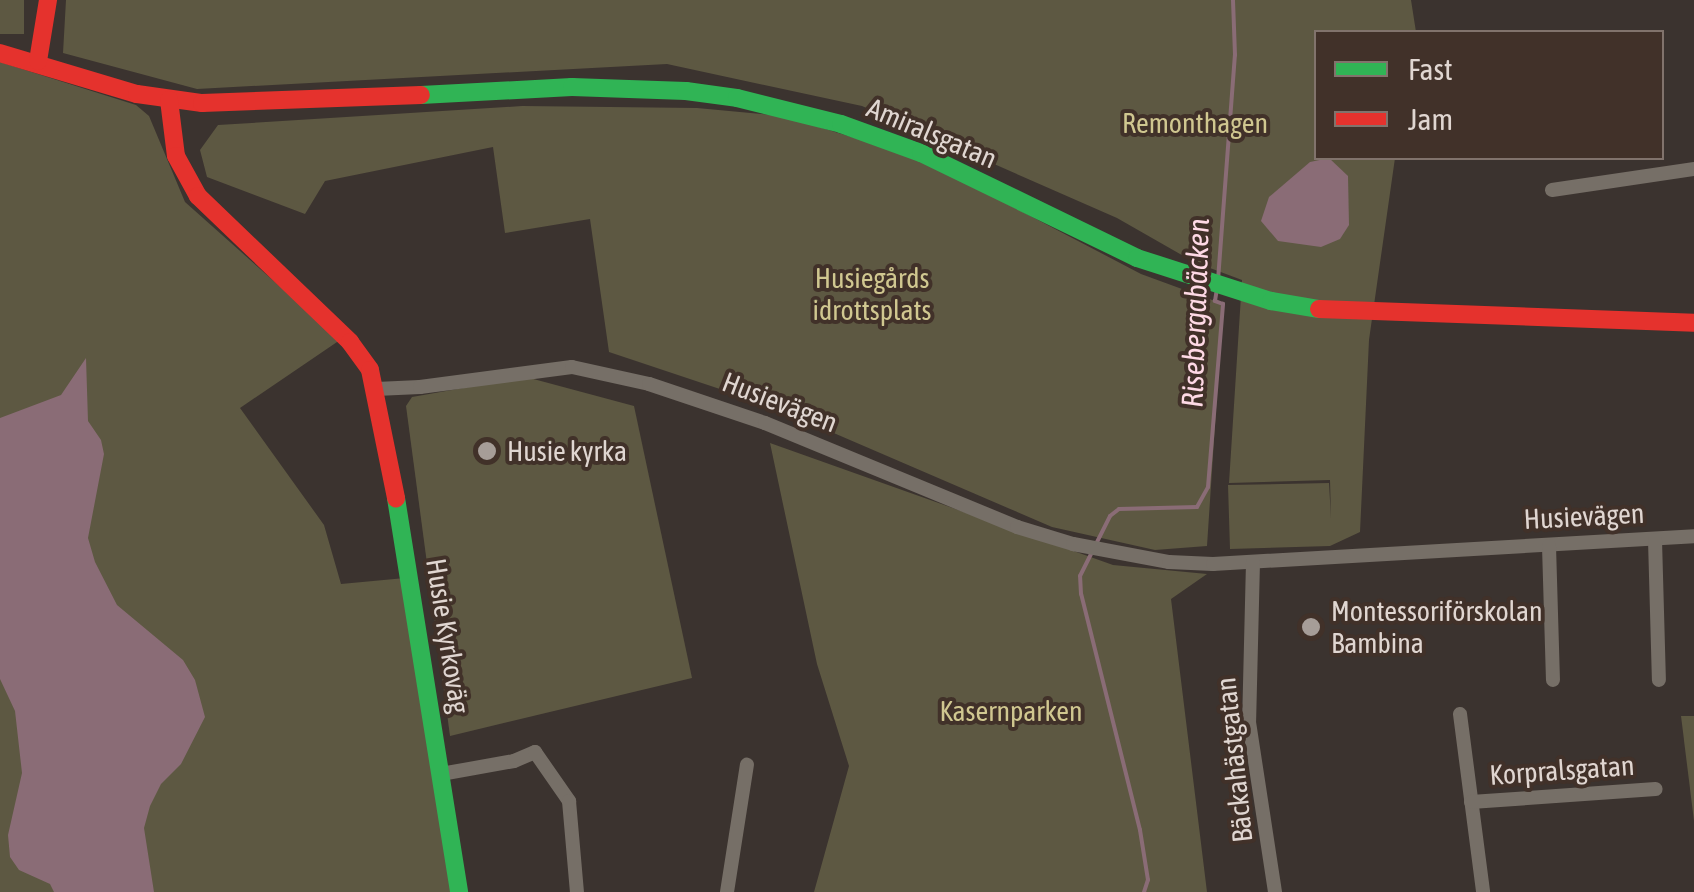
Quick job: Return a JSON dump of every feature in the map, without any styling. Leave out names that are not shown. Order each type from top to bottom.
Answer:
[{"type":"street","points":[[38,62],[48,0]]},
{"type":"street","points":[[0,52],[94,82],[169,100],[176,156],[198,196],[350,342],[370,370],[376,389]]},
{"type":"street","name":"Amiralsgatan","points":[[169,100],[288,103],[572,87],[686,91],[737,98],[841,124],[921,153],[1137,258],[1248,294],[1334,312],[1694,321]]},
{"type":"street","points":[[1552,190],[1694,169]]},
{"type":"street","name":"Husievägen","points":[[376,389],[572,367],[649,384],[765,423],[1018,526],[1073,544],[1169,562],[1253,562],[1694,536]]},
{"type":"street","name":"Husie Kyrkoväg","points":[[376,389],[412,575],[459,892]]},
{"type":"street","points":[[1655,540],[1659,680]]},
{"type":"street","points":[[1550,546],[1553,680]]},
{"type":"street","name":"Bäckahästgatan","points":[[1253,562],[1250,722],[1274,892]]},
{"type":"street","points":[[1460,714],[1482,892]]},
{"type":"street","points":[[441,774],[514,761],[535,752],[569,801],[577,892]]},
{"type":"street","points":[[727,892],[747,765]]},
{"type":"street","name":"Korpralsgatan","points":[[1471,802],[1656,789]]},
{"type":"green space","points":[[0,0],[24,0],[24,34],[0,34]]},
{"type":"green space","name":"Remonthagen","points":[[66,0],[1411,0],[1416,30],[1314,30],[1314,160],[1395,160],[1369,340],[1360,532],[1330,546],[1230,549],[1228,485],[1329,483],[1331,518],[1330,480],[1229,483],[1242,280],[1194,262],[1117,218],[862,106],[667,64],[197,89],[63,53]]},
{"type":"green space","points":[[0,62],[136,105],[149,116],[185,202],[340,340],[240,408],[324,525],[341,584],[405,578],[458,892],[0,892]]},
{"type":"green space","name":"Husiegårds idrottsplats","points":[[522,106],[697,108],[783,116],[920,158],[1141,274],[1223,304],[1207,546],[1155,550],[1052,527],[771,406],[609,352],[590,219],[505,233],[493,147],[325,181],[305,214],[207,177],[200,150],[218,125]]},
{"type":"green space","points":[[526,377],[634,406],[692,678],[450,736],[406,406],[412,397]]},
{"type":"green space","name":"Kasernparken","points":[[770,443],[1113,565],[1207,574],[1171,599],[1207,892],[814,892],[849,766],[817,664]]},
{"type":"green space","points":[[1681,716],[1694,716],[1694,821]]},
{"type":"shaded area","points":[[1331,160],[1348,176],[1349,225],[1340,239],[1321,247],[1278,241],[1261,221],[1269,197],[1310,162]]},
{"type":"shaded area","points":[[86,358],[88,421],[101,440],[104,454],[88,538],[95,562],[117,605],[183,660],[195,680],[205,717],[181,764],[161,784],[150,806],[144,828],[154,892],[54,892],[50,884],[19,870],[10,857],[8,835],[22,773],[15,711],[0,679],[0,418],[61,395]]},
{"type":"waterway","name":"Risebergabäcken","points":[[1218,280],[1235,55],[1233,0]]},
{"type":"waterway","name":"Risebergabäcken","points":[[1144,892],[1148,880],[1140,830],[1081,594],[1080,576],[1110,516],[1119,509],[1197,507],[1208,487],[1223,304],[1215,301],[1217,289]]},
{"type":"traffic: fast","points":[[421,95],[572,87],[686,91],[737,98],[841,124],[921,153],[1137,258],[1271,301],[1319,309]]},
{"type":"traffic: fast","points":[[396,498],[459,892]]},
{"type":"traffic: jam","points":[[38,61],[48,0]]},
{"type":"traffic: jam","points":[[0,53],[137,94],[202,103],[421,95]]},
{"type":"traffic: jam","points":[[169,100],[176,156],[198,196],[350,342],[370,370],[396,498]]},
{"type":"traffic: jam","points":[[1319,309],[1694,323]]},
{"type":"place","name":"Husie kyrka","points":[[487,451]]},
{"type":"place","name":"Montessoriförskolan Bambina","points":[[1311,627]]}]
